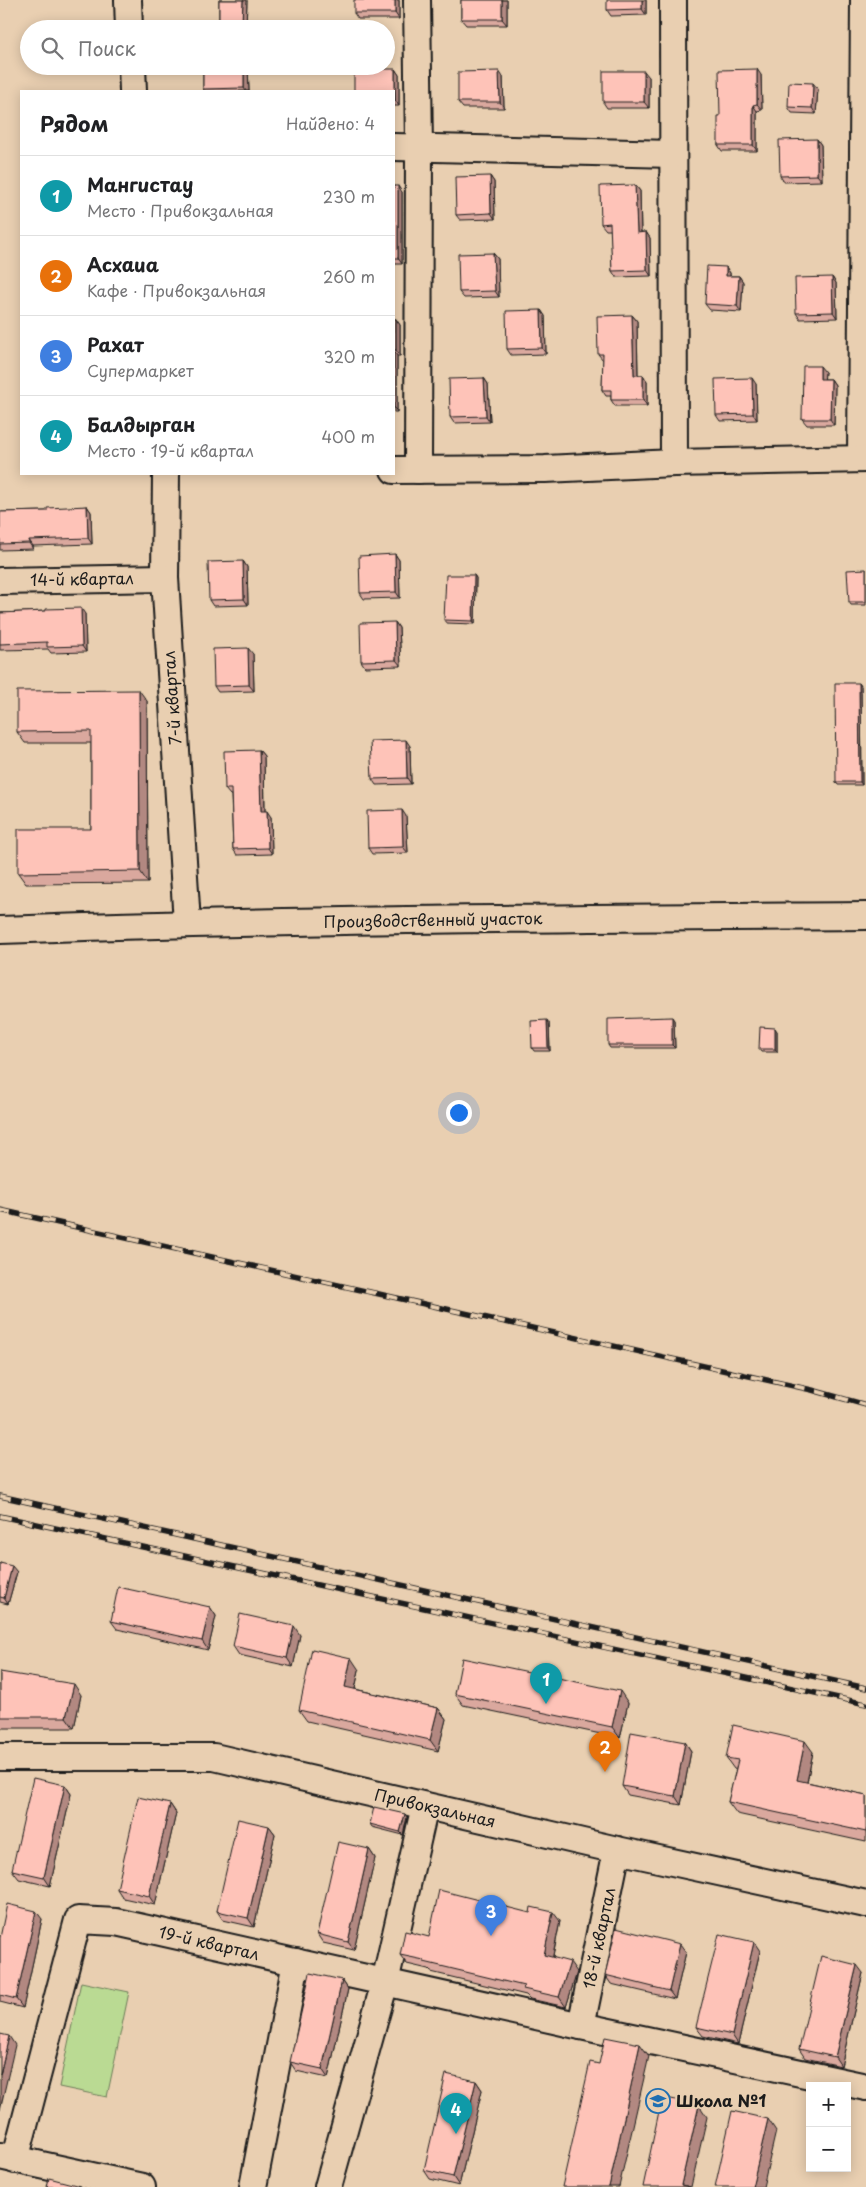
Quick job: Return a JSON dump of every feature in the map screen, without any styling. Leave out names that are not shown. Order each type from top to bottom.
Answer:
[{"type":"street","points":[[128,0],[129,20]]},
{"type":"street","points":[[417,0],[406,147],[406,470],[545,469],[674,463],[864,459],[864,0]]},
{"type":"street","points":[[673,0],[674,463]]},
{"type":"street","points":[[132,75],[133,90]]},
{"type":"street","points":[[406,147],[673,154]]},
{"type":"street","name":"7-й квартал","points":[[166,475],[165,578],[187,923]]},
{"type":"street","name":"14-й квартал","points":[[0,581],[165,578]]},
{"type":"street","name":"Производственный участок","points":[[0,930],[187,923],[866,916]]},
{"type":"street","name":"Привокзальная","points":[[0,1758],[214,1757],[618,1850],[866,1904]]},
{"type":"street","points":[[328,2187],[385,1982],[425,1806]]},
{"type":"street","name":"18-й квартал","points":[[581,2026],[618,1850]]},
{"type":"street","name":"19-й квартал","points":[[8,2158],[78,1920],[116,1922],[581,2026],[866,2087]]},
{"type":"street","points":[[253,2187],[296,1962]]},
{"type":"street","points":[[8,2158],[142,2187]]},
{"type":"green space","points":[[81,1982],[129,1992],[107,2097],[59,2087]]},
{"type":"building","points":[[219,0],[243,0],[242,20],[219,20]]},
{"type":"building","points":[[354,0],[395,0],[395,13],[354,13]]},
{"type":"building","points":[[461,0],[502,0],[502,19],[461,19]]},
{"type":"building","points":[[607,0],[642,0],[642,9],[607,10]]},
{"type":"building","points":[[757,69],[757,104],[753,105],[753,145],[718,145],[718,116],[720,116],[719,70]]},
{"type":"building","points":[[499,71],[500,102],[458,102],[458,72]]},
{"type":"building","points":[[603,71],[644,71],[644,102],[603,102]]},
{"type":"building","points":[[203,75],[244,75],[244,88],[203,89]]},
{"type":"building","points":[[354,75],[395,75],[395,90],[354,90]]},
{"type":"building","points":[[789,82],[813,83],[812,108],[788,107]]},
{"type":"building","points":[[817,139],[817,175],[780,176],[779,140]]},
{"type":"building","points":[[490,176],[491,213],[456,215],[455,177]]},
{"type":"building","points":[[635,185],[637,233],[646,232],[647,270],[612,271],[610,223],[601,224],[600,186]]},
{"type":"building","points":[[395,186],[398,186],[398,258],[395,258]]},
{"type":"building","points":[[493,253],[495,291],[459,292],[458,254]]},
{"type":"building","points":[[707,266],[726,267],[726,276],[739,276],[737,306],[705,304]]},
{"type":"building","points":[[832,277],[833,312],[796,313],[795,278]]},
{"type":"building","points":[[541,310],[542,348],[507,349],[506,311]]},
{"type":"building","points":[[632,315],[634,375],[643,375],[643,400],[611,400],[611,390],[602,390],[603,354],[598,354],[597,316]]},
{"type":"building","points":[[395,319],[396,319],[395,350]]},
{"type":"building","points":[[803,366],[820,366],[820,379],[831,379],[830,419],[802,419]]},
{"type":"building","points":[[484,378],[486,416],[450,417],[449,379]]},
{"type":"building","points":[[752,378],[753,414],[716,415],[715,379]]},
{"type":"building","points":[[87,506],[88,538],[29,540],[29,543],[0,544],[0,512],[47,511],[47,508]]},
{"type":"building","points":[[395,554],[396,592],[360,593],[359,556]]},
{"type":"building","points":[[243,561],[244,599],[209,600],[208,562]]},
{"type":"building","points":[[866,569],[866,602],[849,602],[847,570]]},
{"type":"building","points":[[446,575],[474,575],[473,621],[444,620]]},
{"type":"building","points":[[81,608],[82,646],[47,647],[47,642],[0,644],[0,613]]},
{"type":"building","points":[[395,622],[396,660],[361,661],[360,623]]},
{"type":"building","points":[[248,648],[249,685],[214,686],[213,649]]},
{"type":"building","points":[[835,683],[859,683],[860,782],[836,782]]},
{"type":"building","points":[[139,690],[140,871],[18,873],[18,829],[91,829],[91,731],[17,732],[17,691]]},
{"type":"building","points":[[406,740],[407,778],[372,779],[370,741]]},
{"type":"building","points":[[259,750],[261,811],[267,811],[268,848],[233,849],[231,789],[225,789],[224,751]]},
{"type":"building","points":[[402,810],[403,847],[368,848],[367,811]]},
{"type":"building","points":[[672,1017],[672,1045],[608,1045],[608,1019]]},
{"type":"building","points":[[547,1020],[548,1048],[532,1048],[531,1021]]},
{"type":"building","points":[[760,1027],[775,1028],[775,1049],[759,1049]]},
{"type":"building","points":[[0,1563],[12,1566],[4,1598],[0,1597]]},
{"type":"building","points":[[118,1587],[210,1607],[202,1641],[111,1621]]},
{"type":"building","points":[[240,1614],[294,1626],[287,1658],[233,1646]]},
{"type":"building","points":[[312,1649],[351,1658],[345,1687],[438,1708],[430,1740],[299,1710]]},
{"type":"building","points":[[462,1658],[620,1691],[612,1727],[455,1694]]},
{"type":"building","points":[[0,1672],[74,1684],[66,1717],[0,1717]]},
{"type":"building","points":[[733,1725],[805,1741],[797,1780],[866,1795],[866,1832],[728,1802],[738,1760],[726,1758]]},
{"type":"building","points":[[631,1732],[685,1742],[675,1796],[622,1786]]},
{"type":"building","points":[[33,1778],[65,1785],[44,1877],[12,1870]]},
{"type":"building","points":[[138,1797],[170,1804],[149,1896],[117,1889]]},
{"type":"building","points":[[374,1807],[405,1814],[400,1832],[370,1824]]},
{"type":"building","points":[[238,1819],[269,1826],[248,1918],[217,1911]]},
{"type":"building","points":[[338,1842],[369,1849],[348,1942],[317,1934]]},
{"type":"building","points":[[439,1890],[530,1913],[531,1907],[553,1912],[544,1955],[570,1962],[559,1997],[523,1989],[524,1986],[400,1955],[405,1931],[429,1937]]},
{"type":"building","points":[[7,1904],[36,1911],[16,1999],[0,1995],[0,1938]]},
{"type":"building","points":[[616,1928],[680,1944],[669,1991],[605,1975]]},
{"type":"building","points":[[719,1934],[754,1942],[732,2035],[696,2027]]},
{"type":"building","points":[[821,1956],[857,1965],[835,2057],[799,2049]]},
{"type":"building","points":[[310,1973],[342,1980],[322,2069],[290,2062]]},
{"type":"building","points":[[0,2034],[9,2036],[0,2075]]},
{"type":"building","points":[[605,2037],[640,2044],[609,2187],[562,2187],[590,2062],[599,2064]]},
{"type":"building","points":[[446,2074],[476,2081],[453,2177],[424,2170]]},
{"type":"building","points":[[662,2097],[699,2105],[681,2185],[690,2187],[643,2187]]},
{"type":"building","points":[[732,2111],[768,2119],[752,2187],[715,2187]]},
{"type":"building","points":[[49,2178],[80,2186],[80,2187],[47,2187]]},
{"type":"railway","points":[[0,1210],[812,1390],[866,1405]]},
{"type":"railway","points":[[0,1496],[866,1688]]},
{"type":"railway","points":[[0,1516],[866,1704]]},
{"type":"place","name":"Мангистау","points":[[546,1704]]},
{"type":"place","name":"Асхаиа","points":[[605,1772]]},
{"type":"place","name":"Рахат","points":[[491,1936]]},
{"type":"place","name":"Школа №1","points":[[658,2101]]},
{"type":"place","name":"Балдырган","points":[[456,2134]]}]
